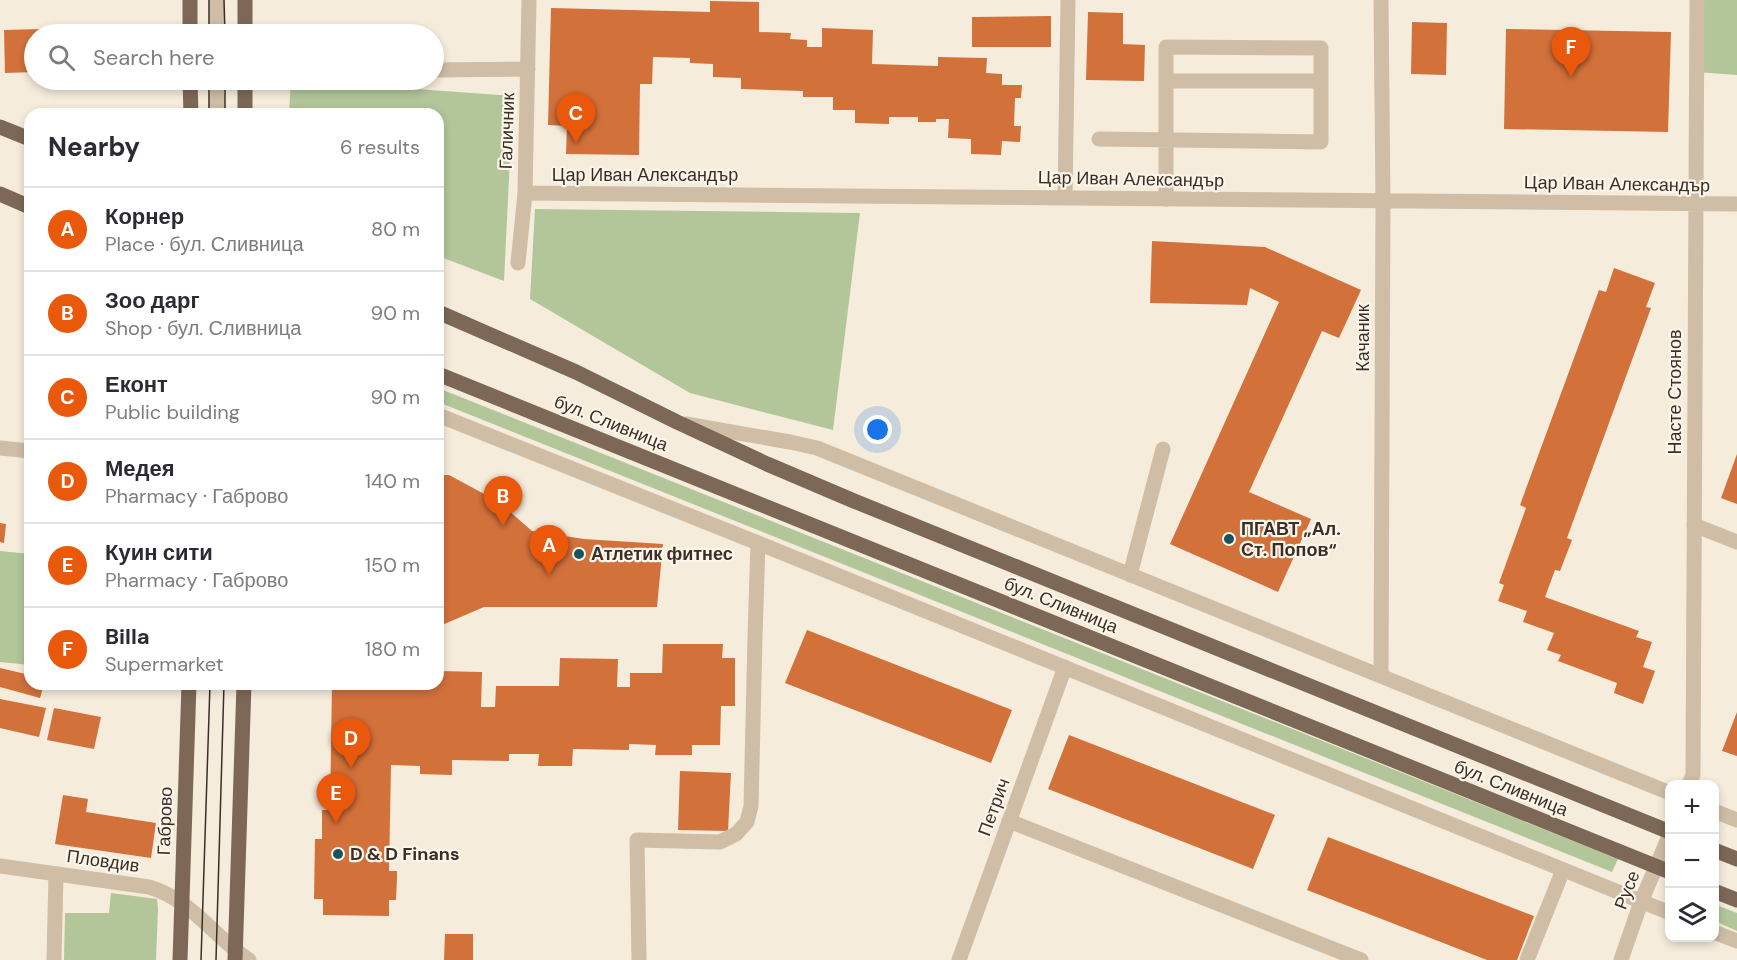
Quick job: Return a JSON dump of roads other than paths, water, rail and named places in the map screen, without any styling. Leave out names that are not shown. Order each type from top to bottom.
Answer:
[{"type":"main road","points":[[190,0],[190,24]]},
{"type":"main road","points":[[245,0],[245,24]]},
{"type":"main road","points":[[190,90],[190,108]]},
{"type":"main road","points":[[245,90],[245,108]]},
{"type":"main road","points":[[0,127],[24,137]]},
{"type":"main road","points":[[0,194],[24,204]]},
{"type":"main road","name":"бул. Сливница","points":[[444,315],[576,372],[767,464],[854,501],[1665,831]]},
{"type":"main road","name":"бул. Сливница","points":[[444,376],[1663,870]]},
{"type":"main road","name":"Габрово","points":[[180,960],[189,690]]},
{"type":"main road","points":[[240,957],[244,690]]},
{"type":"main road","points":[[1719,852],[1737,859]]},
{"type":"main road","points":[[1719,893],[1737,900]]},
{"type":"street","points":[[217,0],[217,24]]},
{"type":"street","name":"Галичник","points":[[518,263],[525,193],[529,0]]},
{"type":"street","points":[[1065,198],[1068,0]]},
{"type":"street","name":"Качаник","points":[[1381,676],[1382,0]]},
{"type":"street","name":"Насте Стоянов","points":[[1691,780],[1693,775],[1696,0]]},
{"type":"street","points":[[1099,140],[1166,140],[1321,141],[1321,48],[1166,47],[1166,81],[1166,140],[1166,199]]},
{"type":"street","points":[[444,70],[528,69]]},
{"type":"street","points":[[1166,81],[1321,81]]},
{"type":"street","points":[[217,90],[217,108]]},
{"type":"street","name":"Цар Иван Александър","points":[[525,193],[1737,204]]},
{"type":"street","points":[[444,418],[1065,667],[1665,912]]},
{"type":"street","name":"бул. Сливница","points":[[677,422],[817,448],[1665,791]]},
{"type":"street","points":[[0,448],[24,451]]},
{"type":"street","points":[[1130,575],[1163,449]]},
{"type":"street","points":[[1694,525],[1737,542]]},
{"type":"street","points":[[639,960],[637,840],[720,842],[736,834],[747,822],[751,806],[758,543]]},
{"type":"street","name":"Петрич","points":[[959,960],[1065,667]]},
{"type":"street","points":[[1719,813],[1737,819]]},
{"type":"street","points":[[1009,821],[1361,960]]},
{"type":"street","name":"Русе","points":[[1621,960],[1641,902],[1663,870],[1670,834]]},
{"type":"street","name":"Пловдив","points":[[0,866],[149,887],[162,891],[183,903],[240,957]]},
{"type":"street","points":[[1527,960],[1563,870]]},
{"type":"street","points":[[54,960],[56,874]]},
{"type":"street","points":[[1719,934],[1737,941]]},
{"type":"tram line","points":[[209,0],[209,24]]},
{"type":"tram line","points":[[224,0],[225,24]]},
{"type":"tram line","points":[[209,90],[209,108]]},
{"type":"tram line","points":[[225,90],[225,108]]},
{"type":"tram line","points":[[201,960],[210,690]]},
{"type":"tram line","points":[[216,960],[224,690]]},
{"type":"place","name":"Billa","points":[[1571,77]]},
{"type":"place","name":"Еконт","points":[[576,143]]},
{"type":"place","name":"Зоо дарг","points":[[503,526]]},
{"type":"place","name":"ПГАВТ „Ал. Ст. Попов“","points":[[1229,539]]},
{"type":"place","name":"Атлетик фитнес","points":[[579,554]]},
{"type":"place","name":"Корнер","points":[[549,575]]},
{"type":"place","name":"Медея","points":[[351,768]]},
{"type":"place","name":"Куин сити","points":[[336,823]]},
{"type":"place","name":"D & D Finans","points":[[338,854]]}]
